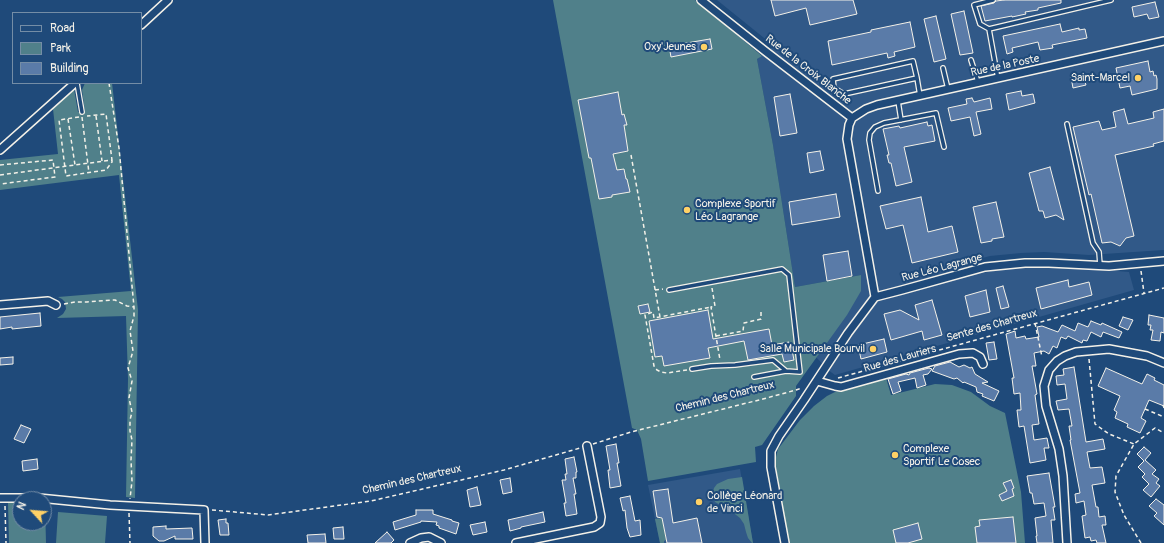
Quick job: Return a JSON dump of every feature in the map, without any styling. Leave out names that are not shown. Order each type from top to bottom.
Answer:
[{"type":"street","points":[[142,23],[168,0]]},
{"type":"street","name":"Rue de la Croix Blanche","points":[[701,0],[852,118],[849,125],[847,139],[874,297]]},
{"type":"street","name":"Rue de la Poste","points":[[852,118],[866,109],[898,101],[1164,42]]},
{"type":"street","points":[[0,150],[75,84]]},
{"type":"street","name":"Rue Léo Lagrange","points":[[874,297],[985,267],[1025,263],[1108,266],[1164,260]]},
{"type":"street","points":[[785,543],[771,467],[771,451],[779,436],[874,297]]},
{"type":"street","points":[[0,305],[48,301],[56,305]]},
{"type":"street","points":[[1067,543],[1063,476],[1059,449],[1046,406],[1044,386],[1049,370],[1057,361],[1076,352],[1109,349],[1147,356],[1164,363]]},
{"type":"street","name":"Rue des Lauriers","points":[[817,380],[841,387],[959,354],[973,353],[980,357],[983,364]]},
{"type":"street","points":[[516,543],[594,527],[600,523],[601,517],[587,446]]},
{"type":"street","points":[[3,500],[39,498],[129,506],[204,510],[205,543]]},
{"type":"street","points":[[410,543],[421,538],[429,538],[441,543]]},
{"type":"lane","points":[[993,0],[974,5],[980,24],[988,29],[1111,0]]},
{"type":"lane","points":[[988,29],[998,79]]},
{"type":"lane","points":[[971,60],[978,83]]},
{"type":"lane","points":[[917,78],[844,94],[834,88],[833,79],[912,61],[917,78],[920,96]]},
{"type":"lane","points":[[943,68],[949,90]]},
{"type":"lane","points":[[76,84],[82,112]]},
{"type":"lane","points":[[898,101],[901,120]]},
{"type":"lane","points":[[878,191],[869,140],[870,133],[875,127],[884,123],[936,113],[944,147]]},
{"type":"lane","points":[[1067,124],[1093,243],[1099,252],[1100,265]]},
{"type":"lane","points":[[669,290],[782,269],[789,275],[800,372],[786,371],[754,377]]},
{"type":"lane","points":[[692,369],[773,360],[786,371]]},
{"type":"path","points":[[109,84],[119,148],[134,307],[134,316],[130,331],[133,351],[128,368],[132,380],[129,398],[132,412],[130,431],[132,440],[132,481],[129,506],[130,543]]},
{"type":"path","points":[[82,112],[90,173]]},
{"type":"path","points":[[106,114],[112,162],[106,170],[66,176],[59,120],[96,115],[106,114]]},
{"type":"path","points":[[96,115],[102,161]]},
{"type":"path","points":[[68,118],[75,165]]},
{"type":"path","points":[[631,155],[660,317]]},
{"type":"path","points":[[0,165],[53,160],[55,177],[0,184]]},
{"type":"path","points":[[0,175],[112,160]]},
{"type":"path","points":[[1140,263],[1144,293]]},
{"type":"path","points":[[692,369],[667,373],[661,372],[654,366],[645,315],[653,312],[654,318],[715,306],[710,283]]},
{"type":"path","name":"Sente des Chartreux","points":[[838,378],[1164,288]]},
{"type":"path","points":[[655,290],[669,290]]},
{"type":"path","points":[[56,305],[75,302],[116,300],[127,306],[134,307]]},
{"type":"path","points":[[710,307],[721,366]]},
{"type":"path","points":[[716,336],[743,331],[744,323],[761,319],[761,312]]},
{"type":"path","points":[[1035,323],[1042,357]]},
{"type":"path","points":[[1088,351],[1096,424],[1109,434],[1134,444]]},
{"type":"path","name":"Chemin des Chartreux","points":[[204,510],[268,515],[371,501],[504,470],[630,432],[776,396],[802,388]]},
{"type":"path","points":[[1145,409],[1164,417]]},
{"type":"path","points":[[1141,543],[1124,515],[1115,492],[1116,476],[1134,444],[1155,428],[1164,433]]},
{"type":"path","points":[[3,500],[6,543]]},
{"type":"shaded area","points":[[717,0],[1164,0],[1164,250],[1089,255],[1044,252],[1021,253],[990,256],[975,260],[977,274],[1010,268],[1032,267],[1129,272],[1134,290],[835,375],[816,357],[861,275],[795,287],[773,145],[757,59],[774,46]]},
{"type":"shaded area","name":"Collège Léonard de Vinci","points":[[740,469],[753,543],[660,543],[648,485]]},
{"type":"green space","name":"Complexe Sportif Léo Lagrange","points":[[553,0],[695,0],[762,56],[757,59],[773,145],[795,287],[861,275],[861,291],[847,315],[796,386],[796,396],[762,445],[755,447],[756,462],[648,481],[641,439],[637,430],[632,428]]},
{"type":"green space","points":[[85,84],[112,84],[138,310],[135,498],[126,497],[128,379],[126,316],[57,318],[63,314],[66,309],[65,302],[58,297],[131,291],[119,175],[0,190],[0,160],[58,154],[53,109],[74,89],[78,112],[85,112],[82,90]]},
{"type":"green space","name":"Complexe Sportif Le Cosec","points":[[886,378],[891,395],[935,384],[952,385],[971,392],[990,406],[1005,413],[1021,492],[1025,543],[789,543],[775,461],[778,449],[800,420],[827,396],[835,392]]},
{"type":"green space","points":[[742,477],[753,543],[748,538],[744,524],[740,518],[715,502],[712,496],[714,488],[717,484],[728,479]]},
{"type":"green space","points":[[8,503],[12,503],[12,531],[46,531],[46,543],[9,543]]},
{"type":"green space","points":[[58,512],[107,516],[105,543],[56,543]]},
{"type":"green space","points":[[664,518],[662,521],[666,521],[664,524],[666,540],[664,543],[660,543],[655,519]]},
{"type":"building","points":[[771,0],[853,0],[857,14],[810,25],[806,8],[775,16]]},
{"type":"building","points":[[1004,0],[1061,0],[1061,3],[1038,8],[1038,10],[1025,12],[1026,14],[985,21],[981,6]]},
{"type":"building","points":[[1155,2],[1159,17],[1149,19],[1147,14],[1134,17],[1132,7]]},
{"type":"building","points":[[964,11],[973,53],[960,55],[951,14]]},
{"type":"building","points":[[936,16],[946,59],[934,62],[924,19]]},
{"type":"building","points":[[910,22],[915,47],[894,52],[895,56],[888,58],[887,53],[832,65],[828,41]]},
{"type":"building","points":[[1060,24],[1062,32],[1079,28],[1079,30],[1085,29],[1087,38],[1052,45],[1053,48],[1040,50],[1038,42],[1012,48],[1013,52],[1007,54],[1003,36]]},
{"type":"building","name":"Oxy'Jeunes","points":[[710,39],[712,49],[671,57],[669,46]]},
{"type":"building","name":"Saint-Marcel","points":[[1148,61],[1150,72],[1153,71],[1154,76],[1156,75],[1157,89],[1132,95],[1130,86],[1120,88],[1116,68]]},
{"type":"building","points":[[1083,75],[1086,85],[1073,88],[1071,77]]},
{"type":"building","points":[[1021,91],[1022,96],[1033,94],[1035,103],[1009,110],[1006,94]]},
{"type":"building","points":[[618,92],[622,115],[624,114],[627,125],[624,125],[628,151],[613,154],[617,170],[624,169],[630,192],[599,199],[591,158],[589,158],[578,100]]},
{"type":"building","points":[[790,94],[797,133],[780,136],[774,97]]},
{"type":"building","points":[[972,98],[974,102],[990,98],[992,109],[976,112],[981,134],[974,136],[970,117],[951,121],[948,108],[967,104],[966,99]]},
{"type":"building","points":[[1124,109],[1128,124],[1154,118],[1153,112],[1164,109],[1164,141],[1153,144],[1154,146],[1115,155],[1134,236],[1126,238],[1120,246],[1111,242],[1102,243],[1091,194],[1089,195],[1073,127],[1099,121],[1102,130],[1116,127],[1113,112]]},
{"type":"building","points":[[927,122],[928,126],[932,125],[935,141],[904,147],[912,182],[896,186],[891,163],[889,163],[887,155],[889,155],[883,129],[899,126],[900,128]]},
{"type":"building","points":[[820,151],[824,170],[810,173],[807,153]]},
{"type":"building","points":[[1050,167],[1064,220],[1056,215],[1045,218],[1043,211],[1039,211],[1029,173]]},
{"type":"building","points":[[836,194],[840,217],[792,225],[789,202]]},
{"type":"building","points":[[921,197],[928,232],[952,226],[958,252],[912,263],[903,225],[886,229],[880,206]]},
{"type":"building","points":[[996,202],[1004,237],[981,243],[973,207]]},
{"type":"building","points":[[848,251],[852,276],[827,281],[823,255]]},
{"type":"building","points":[[1068,280],[1069,287],[1089,282],[1092,295],[1041,309],[1036,288]]},
{"type":"building","points":[[1003,286],[1009,307],[1001,309],[996,288]]},
{"type":"building","points":[[986,290],[990,312],[970,317],[965,296]]},
{"type":"building","points":[[932,300],[942,335],[924,340],[922,331],[891,340],[884,314],[900,310],[919,320],[915,305]]},
{"type":"building","points":[[648,304],[650,312],[640,314],[638,306]]},
{"type":"building","points":[[708,310],[713,339],[769,329],[772,345],[789,342],[794,360],[784,362],[782,354],[748,360],[744,341],[708,348],[710,358],[664,366],[662,356],[655,357],[649,321]]},
{"type":"building","points":[[40,313],[41,326],[0,329],[0,317]]},
{"type":"building","points":[[1149,315],[1164,318],[1164,333],[1161,332],[1160,341],[1151,340],[1153,330],[1150,330],[1151,325],[1148,325]]},
{"type":"building","points":[[1123,317],[1133,320],[1128,330],[1119,326]]},
{"type":"building","points":[[1091,321],[1101,325],[1102,323],[1122,332],[1119,338],[1103,332],[1101,337],[1091,332],[1087,341],[1083,340],[1082,343],[1068,336],[1066,339],[1061,337],[1057,348],[1053,346],[1049,354],[1044,351],[1034,353],[1036,366],[1032,366],[1037,394],[1035,395],[1039,424],[1032,425],[1034,440],[1047,438],[1049,448],[1044,448],[1046,460],[1030,463],[1024,426],[1019,427],[1017,410],[1021,410],[1020,393],[1014,394],[1012,378],[1014,378],[1006,334],[1015,331],[1016,338],[1025,336],[1026,339],[1039,337],[1037,327],[1042,326],[1058,332],[1062,325],[1075,331],[1078,323],[1088,327]]},
{"type":"building","name":"Salle Municipale Bourvil","points":[[884,339],[887,352],[861,359],[858,345]]},
{"type":"building","points":[[994,342],[997,359],[989,360],[986,343]]},
{"type":"building","points":[[13,357],[13,364],[0,365],[0,358]]},
{"type":"building","points":[[950,362],[959,367],[964,365],[970,368],[972,367],[975,374],[988,382],[982,383],[999,391],[994,401],[982,396],[983,394],[977,392],[976,387],[964,382],[963,383],[957,378],[954,379],[932,371],[935,366]]},
{"type":"building","points":[[1074,367],[1086,442],[1103,439],[1105,449],[1087,452],[1090,468],[1102,467],[1105,483],[1092,485],[1099,517],[1105,516],[1106,525],[1102,525],[1106,543],[1097,543],[1096,540],[1091,541],[1090,537],[1085,538],[1082,516],[1086,515],[1084,501],[1076,503],[1075,494],[1080,493],[1070,440],[1069,426],[1072,426],[1069,409],[1058,410],[1056,401],[1067,399],[1065,384],[1057,385],[1056,376],[1064,375],[1063,369]]},
{"type":"building","points":[[929,368],[932,369],[928,374],[923,375],[926,385],[917,388],[915,378],[898,382],[901,391],[893,394],[888,379],[906,374],[909,375],[910,373]]},
{"type":"building","points":[[1106,368],[1142,384],[1147,374],[1155,378],[1154,380],[1164,385],[1164,406],[1149,400],[1141,418],[1146,421],[1140,433],[1127,427],[1128,424],[1115,418],[1117,412],[1114,410],[1120,396],[1098,386]]},
{"type":"building","points":[[21,425],[31,429],[24,443],[14,439]]},
{"type":"building","points":[[616,444],[619,463],[617,463],[621,486],[610,488],[608,470],[610,470],[606,446]]},
{"type":"building","points":[[1144,447],[1151,453],[1145,460],[1156,470],[1152,474],[1159,479],[1156,483],[1160,486],[1151,497],[1143,490],[1149,484],[1142,477],[1145,474],[1138,467],[1144,461],[1137,454]]},
{"type":"building","points":[[574,457],[577,472],[576,478],[573,478],[576,494],[574,494],[577,514],[566,516],[564,503],[566,503],[562,480],[566,480],[565,474],[567,474],[565,459]]},
{"type":"building","points":[[37,459],[38,469],[23,471],[22,461]]},
{"type":"building","points":[[1049,473],[1055,507],[1053,507],[1055,520],[1051,520],[1053,543],[1037,543],[1035,518],[1046,516],[1044,503],[1034,504],[1032,493],[1030,493],[1027,476]]},
{"type":"building","points":[[510,478],[512,492],[503,494],[500,480]]},
{"type":"building","points":[[1011,480],[1014,488],[1012,489],[1014,496],[1002,501],[999,495],[1007,491],[1003,483]]},
{"type":"building","points":[[477,487],[481,505],[470,507],[467,490]]},
{"type":"building","points":[[668,489],[673,523],[697,518],[702,543],[667,543],[662,518],[657,517],[653,491]]},
{"type":"building","points":[[630,496],[635,521],[640,520],[641,535],[630,537],[627,528],[625,510],[623,511],[620,498]]},
{"type":"building","points":[[1156,499],[1164,505],[1164,525],[1154,516],[1157,513],[1149,506]]},
{"type":"building","points":[[416,510],[433,510],[433,514],[459,523],[456,534],[439,528],[439,526],[436,525],[437,522],[421,521],[395,530],[393,522],[416,515]]},
{"type":"building","points":[[543,512],[545,522],[510,531],[508,520]]},
{"type":"building","points":[[1013,517],[1016,543],[977,543],[975,527],[980,526],[979,520]]},
{"type":"building","points":[[226,519],[226,523],[228,523],[229,535],[220,535],[218,520]]},
{"type":"building","points":[[485,522],[487,532],[473,535],[470,525]]},
{"type":"building","points":[[918,523],[922,539],[908,543],[896,543],[893,530]]},
{"type":"building","points":[[166,526],[166,529],[192,528],[193,539],[175,539],[175,536],[164,541],[159,541],[153,536],[153,527]]},
{"type":"building","points":[[343,527],[344,539],[334,539],[333,528]]},
{"type":"building","points":[[387,532],[394,540],[391,543],[375,543]]},
{"type":"building","points":[[325,534],[326,543],[308,543],[307,535]]},
{"type":"place","name":"Oxy'Jeunes","points":[[704,47]]},
{"type":"place","name":"Saint-Marcel","points":[[1138,78]]},
{"type":"place","name":"Complexe Sportif Léo Lagrange","points":[[687,210]]},
{"type":"place","name":"Salle Municipale Bourvil","points":[[873,349]]},
{"type":"place","name":"Complexe Sportif Le Cosec","points":[[895,455]]},
{"type":"place","name":"Collège Léonard de Vinci","points":[[699,502]]}]
